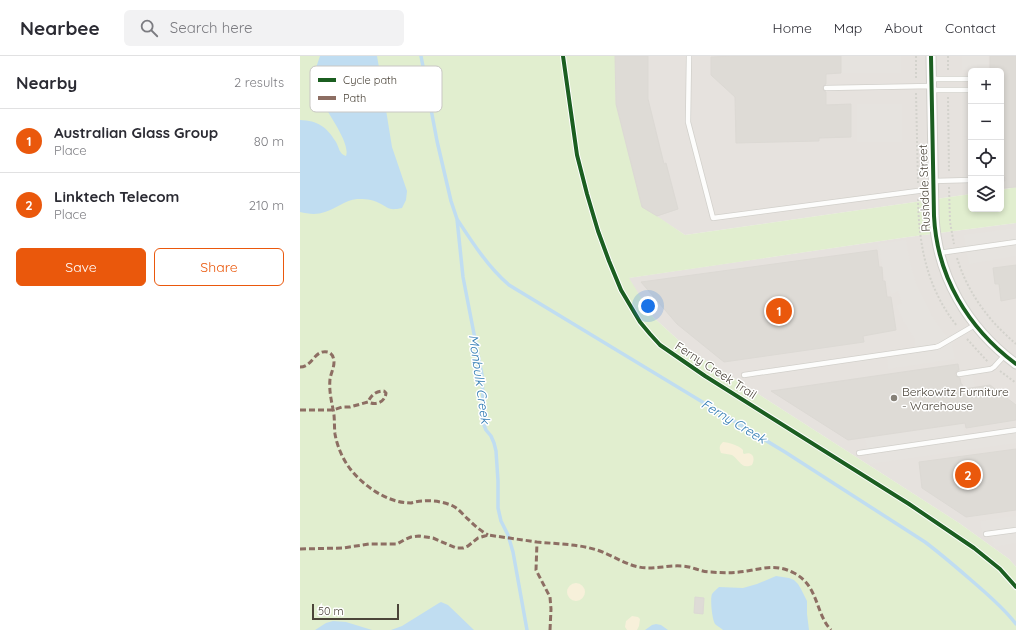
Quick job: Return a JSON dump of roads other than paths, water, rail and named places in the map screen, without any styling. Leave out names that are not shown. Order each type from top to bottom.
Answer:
[{"type":"street","name":"Rushdale Street","points":[[931,56],[934,226],[939,253],[946,276],[962,307],[984,336],[1004,356],[1016,364]]},
{"type":"lane","points":[[689,56],[688,122],[713,218],[933,185],[949,180],[968,180]]},
{"type":"lane","points":[[826,88],[932,85],[948,79],[968,79]]},
{"type":"lane","points":[[932,85],[948,90],[968,90]]},
{"type":"lane","points":[[939,253],[1016,242]]},
{"type":"lane","points":[[744,375],[936,347],[975,325]]},
{"type":"lane","points":[[960,374],[991,369],[1004,356]]},
{"type":"lane","points":[[859,453],[1016,430]]},
{"type":"lane","points":[[986,534],[1016,530]]},
{"type":"water","points":[[320,56],[377,56],[379,66],[317,66]]},
{"type":"water","points":[[328,112],[386,112],[392,147],[407,191],[406,200],[402,208],[387,208],[374,201],[357,199],[348,201],[322,213],[312,214],[300,212],[300,120],[317,123],[325,128],[336,142],[341,152],[346,156],[347,150],[345,143]]},
{"type":"water","points":[[776,576],[789,578],[798,584],[807,601],[809,630],[723,630],[715,624],[712,614],[711,597],[719,587],[743,588]]},
{"type":"water","points":[[441,602],[448,605],[474,630],[391,630],[402,626]]},
{"type":"water","points":[[333,621],[346,622],[372,630],[315,630],[326,623]]},
{"type":"water","points":[[656,624],[661,625],[668,630],[645,630]]},
{"type":"waterway","name":"Monbulk Creek","points":[[421,56],[423,66]]},
{"type":"waterway","name":"Monbulk Creek","points":[[432,112],[451,201],[457,219],[463,277],[482,375],[484,425],[491,436],[496,451],[498,508],[501,521],[508,535],[513,552],[527,630]]},
{"type":"waterway","name":"Ferny Creek","points":[[457,219],[487,262],[509,285],[785,452],[925,542],[989,596],[1016,624]]},
{"type":"place","name":"Australian Glass Group","points":[[779,311]]},
{"type":"place","name":"Berkowitz Furniture - Warehouse","points":[[894,398]]},
{"type":"place","name":"Linktech Telecom","points":[[968,475]]}]
